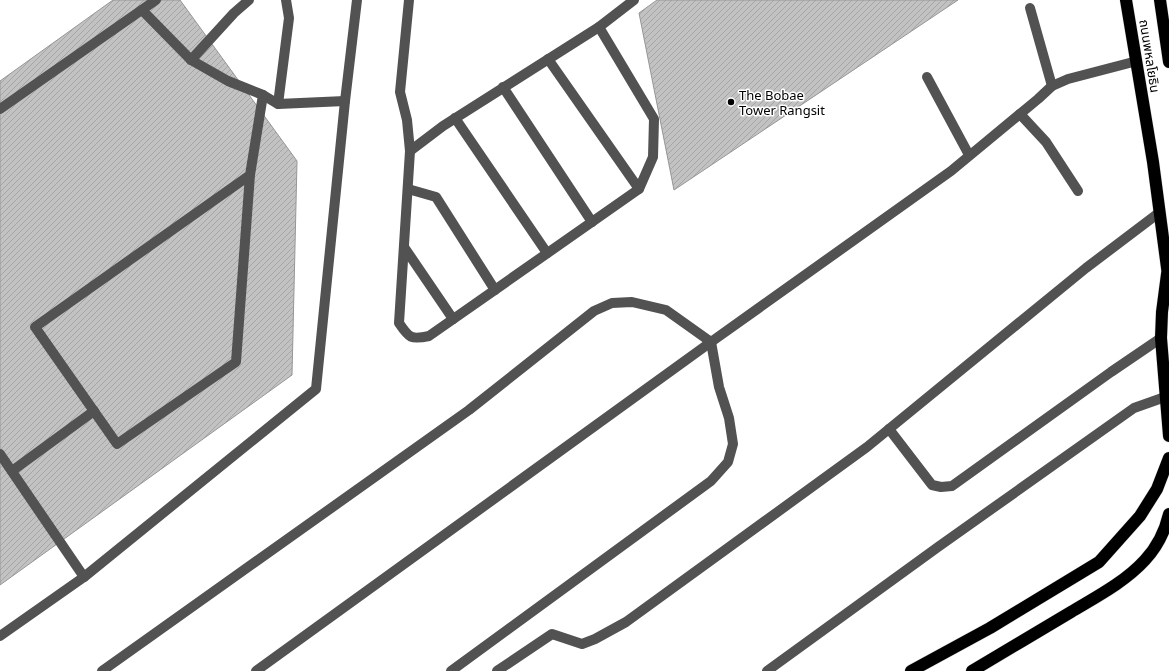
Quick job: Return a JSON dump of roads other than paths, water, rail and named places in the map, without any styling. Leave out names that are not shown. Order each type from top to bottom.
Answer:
[{"type":"highway","name":"ถนนพหลโยธิน","points":[[1126,0],[1160,212],[1168,278],[1162,312],[1161,338],[1169,436]]},
{"type":"highway","points":[[1160,0],[1169,62]]},
{"type":"highway","points":[[911,671],[990,628],[1099,562],[1140,516],[1157,489],[1169,458]]},
{"type":"highway","points":[[972,671],[1129,575],[1146,559],[1158,543],[1167,523],[1169,514]]},
{"type":"street","points":[[0,109],[156,0]]},
{"type":"street","points":[[191,60],[234,13],[250,0]]},
{"type":"street","points":[[278,104],[289,18],[286,0]]},
{"type":"street","points":[[0,636],[84,577],[316,389],[345,100],[357,0]]},
{"type":"street","points":[[409,0],[400,92],[407,120],[410,151],[399,323],[408,336],[417,339],[429,336],[639,189],[653,157],[654,119],[599,27]]},
{"type":"street","points":[[410,151],[455,118],[599,27],[634,0]]},
{"type":"street","points":[[1030,8],[1052,86]]},
{"type":"street","points":[[142,10],[191,60],[228,81],[263,95],[278,104],[345,100]]},
{"type":"street","points":[[548,59],[639,189]]},
{"type":"street","points":[[256,671],[711,342],[951,171],[1052,86],[1068,79],[1136,61]]},
{"type":"street","points":[[926,77],[969,155]]},
{"type":"street","points":[[503,87],[592,222]]},
{"type":"street","points":[[250,175],[35,327],[117,444],[236,362],[250,175],[263,95]]},
{"type":"street","points":[[1020,114],[1052,151],[1078,191]]},
{"type":"street","points":[[455,118],[547,254]]},
{"type":"street","points":[[408,189],[436,197],[495,290]]},
{"type":"street","points":[[497,671],[552,634],[582,644],[595,639],[626,622],[867,447],[1086,268],[1160,212]]},
{"type":"street","points":[[404,247],[453,319]]},
{"type":"street","points":[[102,671],[469,410],[594,311],[612,303],[632,302],[666,310],[711,342],[719,387],[729,418],[733,444],[728,462],[711,481],[451,671]]},
{"type":"street","points":[[889,428],[932,485],[941,487],[952,486],[1161,338]]},
{"type":"street","points":[[767,671],[1134,408],[1165,397]]},
{"type":"street","points":[[12,471],[94,411]]},
{"type":"street","points":[[0,454],[84,577]]},
{"type":"place","name":"The Bobae Tower Rangsit","points":[[731,102]]}]
